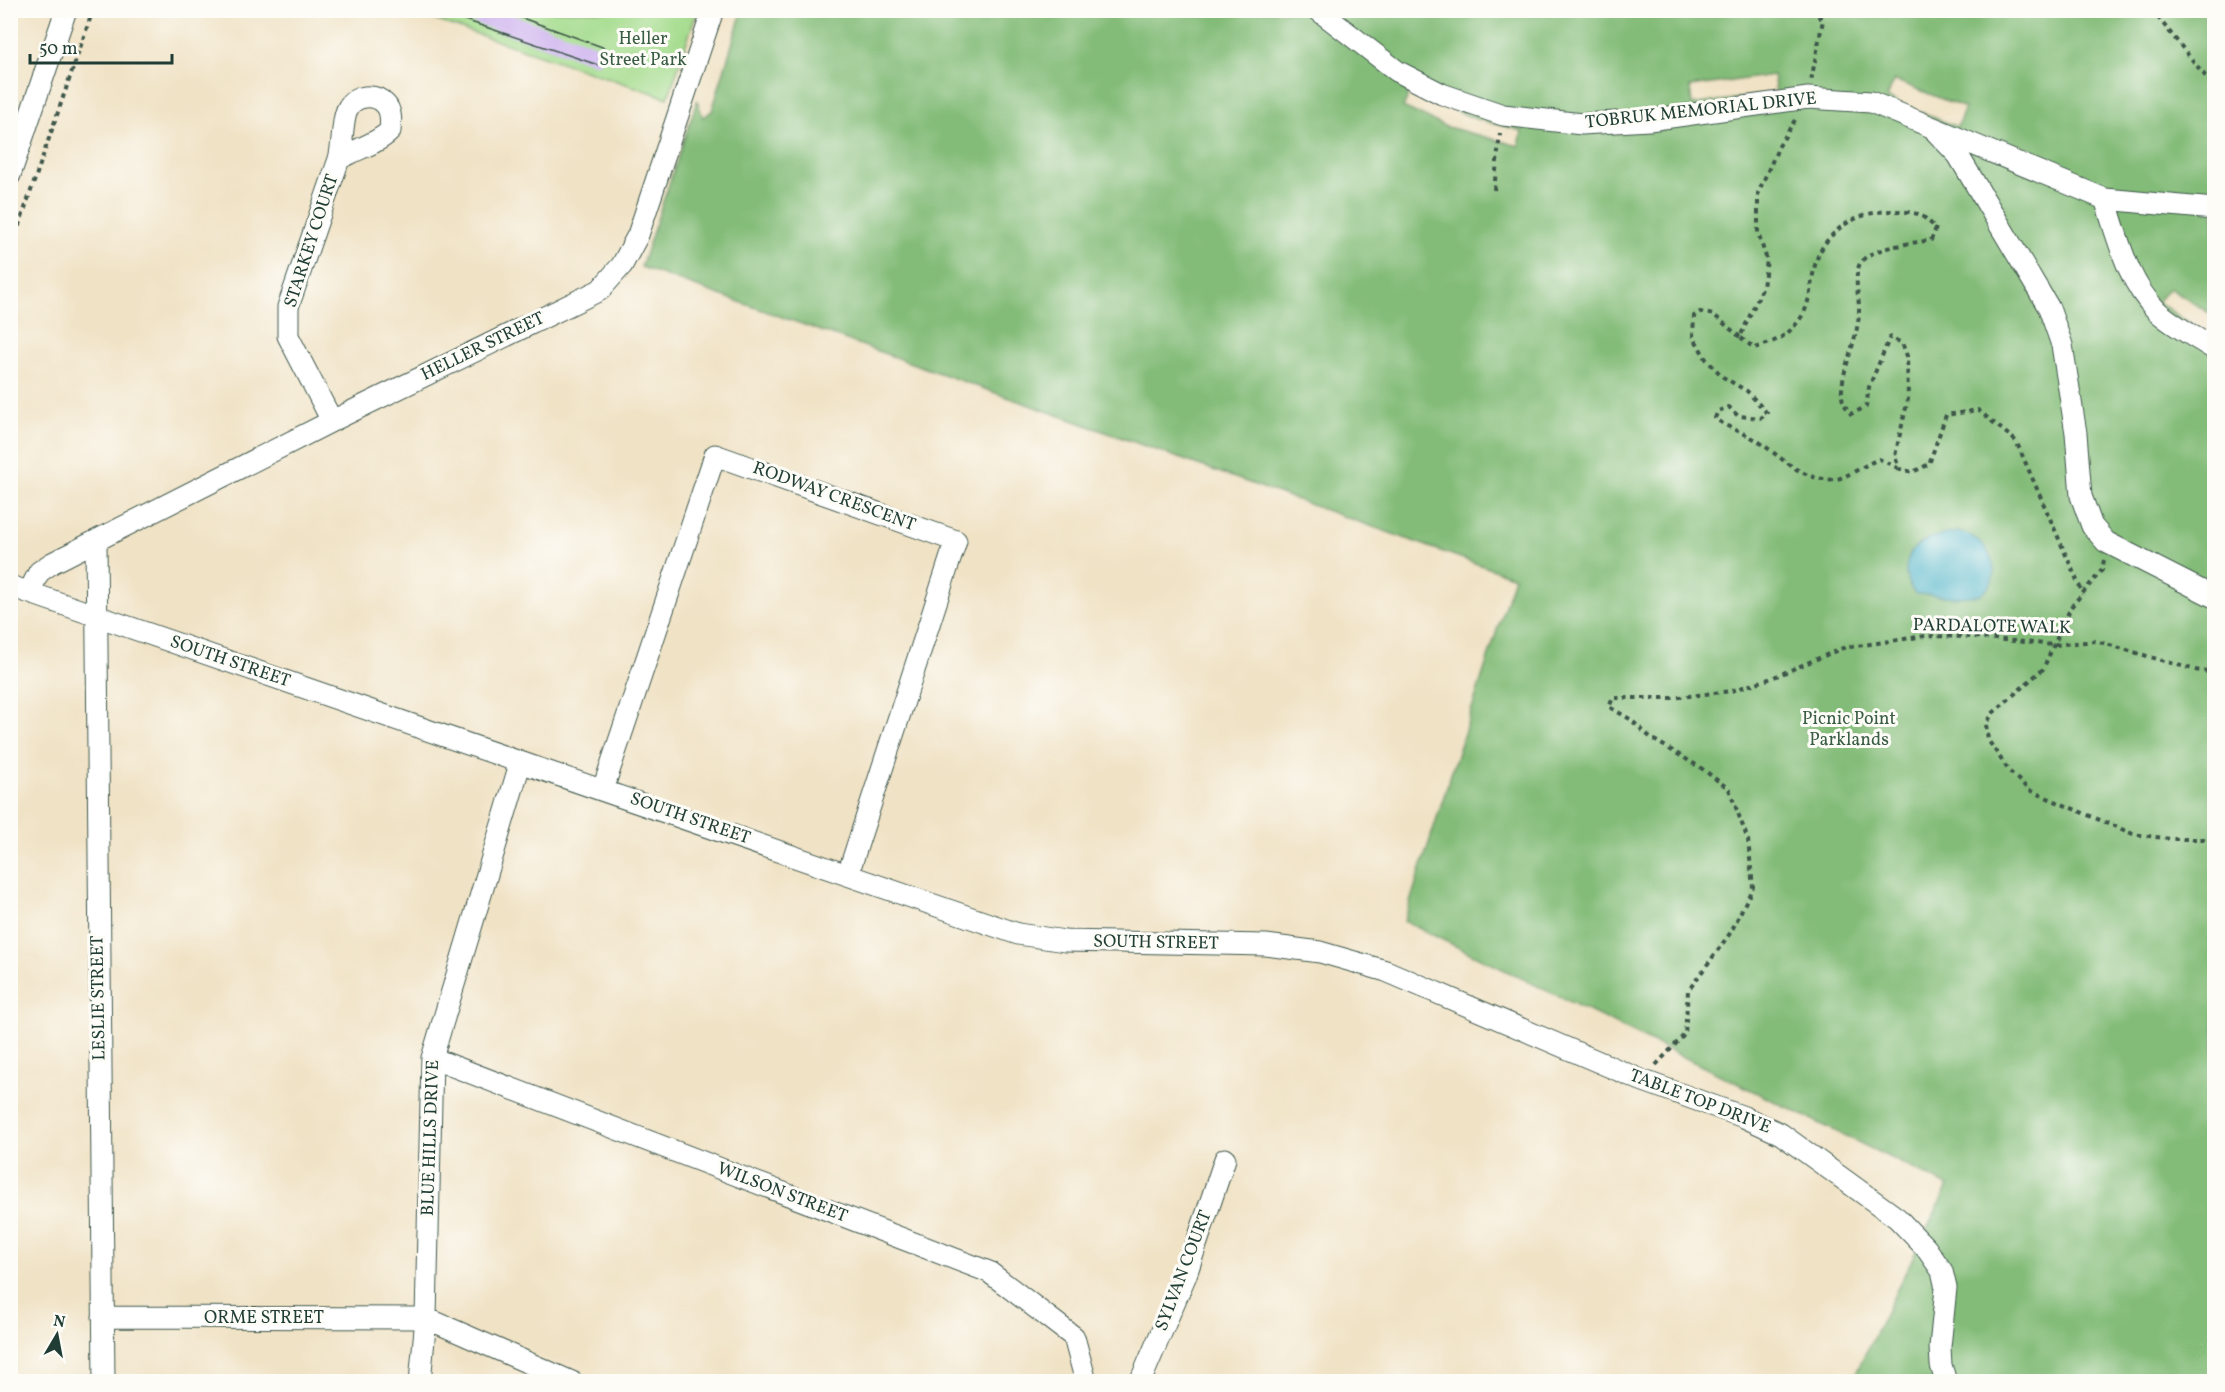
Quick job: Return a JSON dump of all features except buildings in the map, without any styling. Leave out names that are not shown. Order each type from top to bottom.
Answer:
[{"type":"street","points":[[10,175],[66,10]]},
{"type":"street","name":"HELLER STREET","points":[[20,589],[39,572],[96,541],[332,421],[600,290],[622,265],[638,235],[713,10]]},
{"type":"street","name":"TOBRUK MEMORIAL DRIVE","points":[[1318,10],[1397,71],[1442,94],[1503,114],[1546,122],[1593,124],[1649,120],[1808,98],[1871,102],[2105,199],[2214,209]]},
{"type":"street","name":"TOBRUK MEMORIAL DRIVE","points":[[1929,125],[1958,155],[2049,308],[2062,345],[2076,433],[2081,496],[2092,526],[2106,542],[2214,597]]},
{"type":"street","name":"STARKEY COURT","points":[[332,421],[288,336],[288,307],[339,159]]},
{"type":"street","points":[[2105,199],[2137,286],[2158,312],[2214,349]]},
{"type":"street","name":"RODWAY CRESCENT","points":[[603,789],[715,455],[956,541],[848,874]]},
{"type":"street","points":[[94,615],[96,541]]},
{"type":"street","name":"SOUTH STREET","points":[[20,589],[520,764],[603,789],[1018,934],[1065,941],[1266,945],[1320,952],[1386,971]]},
{"type":"street","name":"LESLIE STREET","points":[[94,615],[104,1382]]},
{"type":"street","name":"BLUE HILLS DRIVE","points":[[420,1382],[426,1318],[432,1058],[520,764]]},
{"type":"street","name":"TABLE TOP DRIVE","points":[[1386,971],[1641,1080],[1744,1117],[1781,1134],[1897,1218],[1926,1248],[1942,1271],[1946,1288],[1940,1347],[1941,1365],[1946,1382]]},
{"type":"street","name":"WILSON STREET","points":[[432,1058],[989,1272],[1074,1337],[1086,1382]]},
{"type":"street","name":"SYLVAN COURT","points":[[1140,1382],[1186,1275],[1226,1159]]},
{"type":"street","name":"ORME STREET","points":[[103,1317],[426,1318]]},
{"type":"street","points":[[426,1318],[572,1382]]},
{"type":"path","points":[[10,252],[93,10]]},
{"type":"path","points":[[1740,337],[1762,287],[1767,260],[1758,233],[1758,193],[1779,146],[1808,98],[1823,20],[1811,10]]},
{"type":"path","points":[[2152,10],[2214,87]]},
{"type":"path","points":[[1494,190],[1503,114]]},
{"type":"path","points":[[1899,469],[1895,456],[1908,399],[1907,356],[1902,344],[1890,337],[1869,387],[1866,407],[1851,414],[1842,402],[1842,388],[1859,313],[1858,275],[1861,262],[1871,254],[1931,240],[1936,228],[1920,215],[1894,212],[1867,213],[1839,226],[1820,251],[1804,313],[1792,330],[1778,342],[1754,348],[1714,315],[1701,312],[1694,316],[1693,336],[1706,358],[1723,377],[1747,391],[1767,413],[1761,418],[1738,416],[1728,407],[1718,411],[1714,418],[1725,427],[1759,441],[1785,463],[1806,474],[1838,479],[1879,459],[1899,469],[1913,472],[1929,464],[1946,415],[1978,410],[2016,441],[2083,594]]},
{"type":"path","points":[[2106,542],[2102,570],[2072,607],[2043,669],[1993,713],[1986,724],[1988,740],[2009,771],[2029,790],[2133,834],[2171,839],[2214,839]]},
{"type":"path","name":"PARDALOTE WALK","points":[[1641,1080],[1685,1034],[1688,991],[1731,932],[1753,887],[1748,840],[1729,789],[1701,768],[1651,738],[1630,719],[1609,707],[1613,698],[1672,698],[1731,692],[1843,648],[1925,636],[1974,637],[2054,645],[2096,641],[2195,670],[2214,673]]},
{"type":"green space","name":"Heller Street Park","points":[[408,11],[697,11],[668,98]]},
{"type":"green space","name":"Picnic Point Parklands","points":[[742,11],[2214,11],[2214,316],[2169,288],[2157,302],[2214,339],[2214,1381],[1852,1381],[1948,1186],[1404,921],[1514,577],[641,267],[697,101],[703,117],[712,111]],"holes":[[[1773,75],[1776,93],[1692,105],[1690,87]],[[1894,80],[1965,108],[1957,127],[1887,98]],[[1410,92],[1476,119],[1522,131],[1519,146],[1444,126],[1403,107]]]},
{"type":"water","points":[[1957,532],[1974,538],[1992,559],[1993,577],[1989,586],[1979,595],[1957,597],[1916,594],[1911,588],[1906,573],[1908,558],[1917,546],[1928,539]]}]
